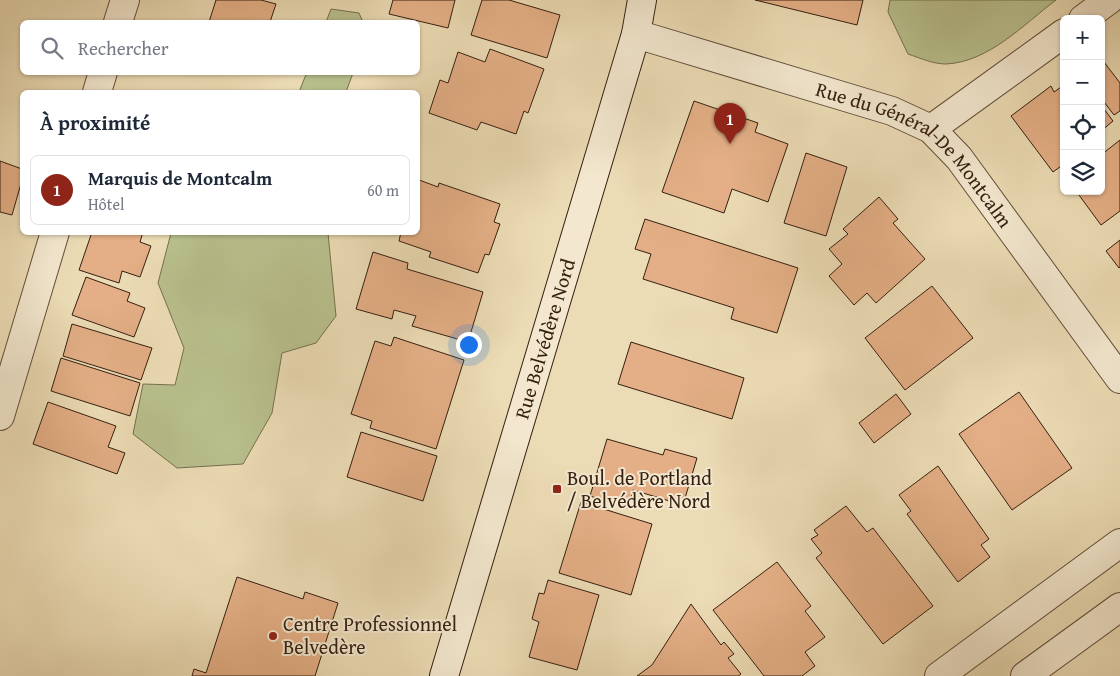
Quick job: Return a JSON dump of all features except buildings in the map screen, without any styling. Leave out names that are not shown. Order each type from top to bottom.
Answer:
[{"type":"street","points":[[119,20],[125,0]]},
{"type":"street","name":"Rue Belvédère Nord","points":[[446,671],[636,34],[642,0]]},
{"type":"street","points":[[1088,15],[1109,0]]},
{"type":"street","name":"Rue du Général-De Montcalm","points":[[636,34],[892,112],[931,129],[959,158],[1120,379]]},
{"type":"street","points":[[931,129],[1060,36]]},
{"type":"street","points":[[98,90],[102,75]]},
{"type":"street","points":[[0,416],[54,235]]},
{"type":"street","points":[[939,676],[1120,543]]},
{"type":"street","points":[[1025,676],[1120,607]]},
{"type":"green space","points":[[890,0],[1056,0],[1005,40],[977,57],[962,62],[941,64],[908,54],[888,12]]},
{"type":"green space","points":[[331,9],[359,13],[362,20],[327,20]]},
{"type":"green space","points":[[306,75],[352,75],[347,90],[300,90]]},
{"type":"green space","points":[[170,235],[328,235],[336,316],[316,343],[282,353],[272,413],[243,464],[177,468],[133,434],[143,384],[175,385],[184,348],[158,283]]},
{"type":"place","name":"Marquis de Montcalm","points":[[730,144]]},
{"type":"place","name":"Boul. de Portland / Belvédère Nord","points":[[557,489]]},
{"type":"place","name":"Centre Professionnel Belvedère","points":[[273,636]]}]
